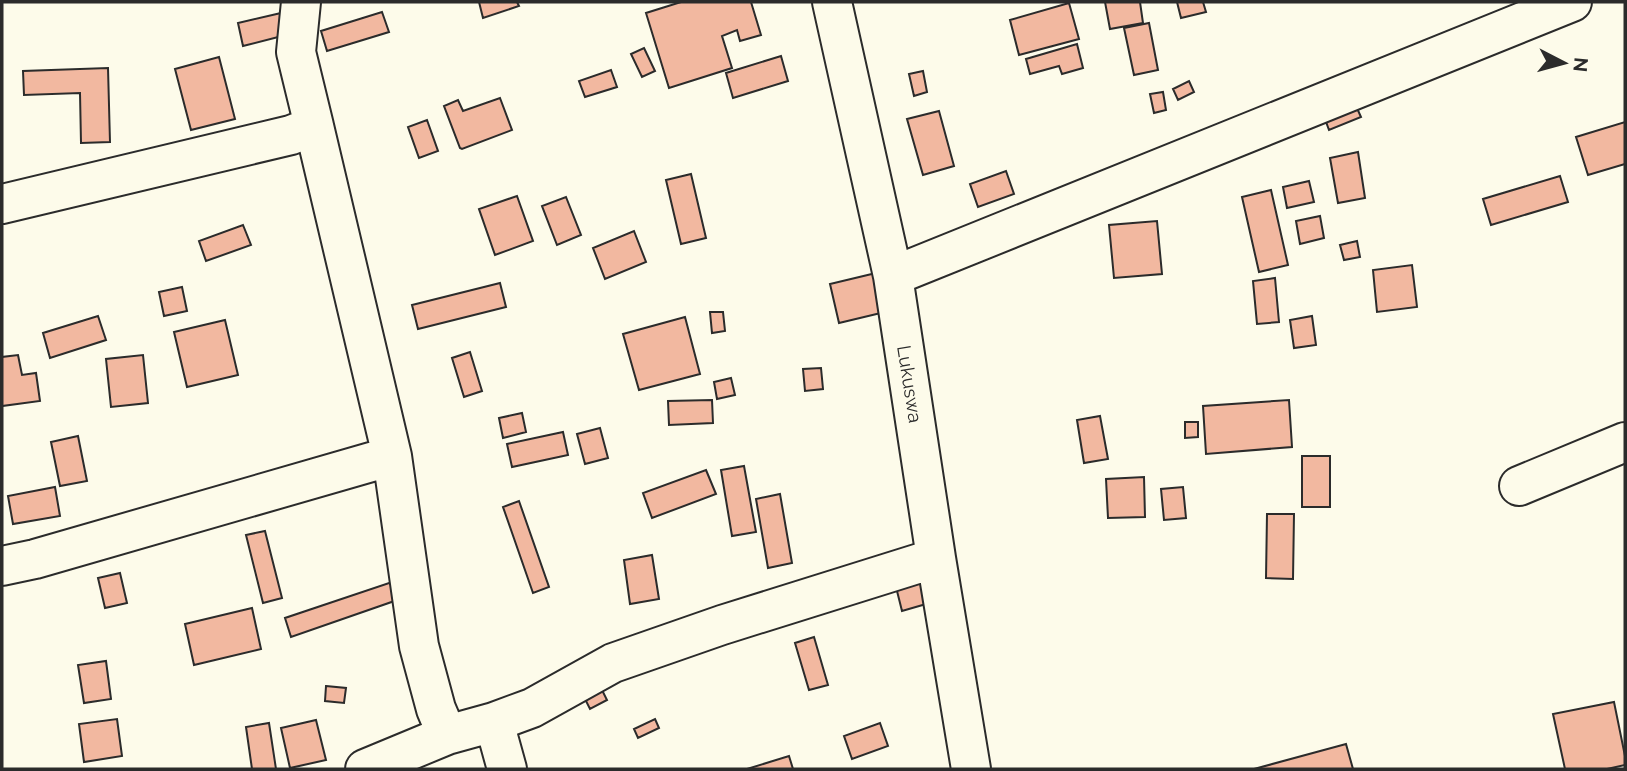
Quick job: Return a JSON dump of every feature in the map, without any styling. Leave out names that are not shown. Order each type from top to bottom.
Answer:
[{"type":"street","points":[[301,2],[296,52],[392,456],[419,646],[436,709],[447,735]]},
{"type":"street","name":"Lukuswa","points":[[832,2],[893,276],[971,769]]},
{"type":"street","points":[[893,276],[1572,2]]},
{"type":"street","points":[[2,204],[291,135],[314,126]]},
{"type":"street","points":[[1519,486],[1625,442]]},
{"type":"street","points":[[2,566],[35,559],[392,456]]},
{"type":"street","points":[[365,769],[447,735],[532,708],[613,663],[722,625],[936,558]]},
{"type":"street","points":[[494,722],[507,769]]},
{"type":"building","points":[[479,2],[517,2],[519,6],[483,18]]},
{"type":"building","points":[[681,2],[751,2],[761,35],[740,41],[737,30],[722,36],[732,68],[669,88],[646,13]]},
{"type":"building","points":[[1105,2],[1140,2],[1143,23],[1110,29]]},
{"type":"building","points":[[1177,2],[1203,2],[1206,12],[1181,18]]},
{"type":"building","points":[[1069,3],[1079,39],[1019,55],[1010,20]]},
{"type":"building","points":[[382,12],[389,32],[327,51],[321,31]]},
{"type":"building","points":[[281,13],[286,35],[243,46],[238,23]]},
{"type":"building","points":[[1149,23],[1158,70],[1134,75],[1124,28]]},
{"type":"building","points":[[1077,44],[1083,68],[1062,74],[1059,66],[1030,74],[1026,59]]},
{"type":"building","points":[[644,48],[655,71],[642,77],[631,54]]},
{"type":"building","points":[[781,56],[788,81],[733,98],[726,73]]},
{"type":"building","points":[[219,57],[235,119],[191,130],[175,69]]},
{"type":"building","points":[[108,68],[110,142],[81,143],[80,93],[24,95],[23,71]]},
{"type":"building","points":[[611,70],[617,87],[585,97],[579,81]]},
{"type":"building","points":[[923,71],[927,92],[914,96],[909,74]]},
{"type":"building","points":[[1189,81],[1194,92],[1178,100],[1173,89]]},
{"type":"building","points":[[1163,92],[1166,110],[1154,113],[1150,94]]},
{"type":"building","points":[[500,98],[512,130],[460,148],[444,106],[458,100],[463,111]]},
{"type":"building","points":[[1356,106],[1361,117],[1329,130],[1325,119]]},
{"type":"building","points":[[939,111],[954,166],[923,175],[907,119]]},
{"type":"building","points":[[427,120],[438,151],[419,158],[408,127]]},
{"type":"building","points":[[1625,122],[1625,164],[1588,175],[1576,137]]},
{"type":"building","points":[[1358,152],[1365,198],[1338,203],[1330,158]]},
{"type":"building","points":[[1006,171],[1014,194],[978,207],[970,184]]},
{"type":"building","points":[[691,174],[706,238],[681,244],[666,180]]},
{"type":"building","points":[[1560,176],[1568,202],[1491,225],[1483,199]]},
{"type":"building","points":[[1309,181],[1314,202],[1287,208],[1283,187]]},
{"type":"building","points":[[1271,190],[1288,265],[1259,272],[1242,197]]},
{"type":"building","points":[[517,196],[533,241],[495,255],[479,209]]},
{"type":"building","points":[[566,197],[581,235],[557,245],[542,206]]},
{"type":"building","points":[[1320,216],[1324,238],[1300,244],[1296,221]]},
{"type":"building","points":[[1157,221],[1162,274],[1114,278],[1109,225]]},
{"type":"building","points":[[243,225],[251,245],[206,261],[199,241]]},
{"type":"building","points":[[634,231],[646,262],[605,279],[593,248]]},
{"type":"building","points":[[1357,241],[1360,257],[1344,260],[1340,245]]},
{"type":"building","points":[[1412,265],[1417,307],[1377,312],[1373,270]]},
{"type":"building","points":[[876,273],[885,312],[839,323],[830,284]]},
{"type":"building","points":[[1275,278],[1279,322],[1257,324],[1253,281]]},
{"type":"building","points":[[500,283],[506,307],[418,329],[412,305]]},
{"type":"building","points":[[182,287],[187,311],[164,316],[159,292]]},
{"type":"building","points":[[710,312],[723,312],[725,331],[712,333]]},
{"type":"building","points":[[98,316],[106,340],[50,358],[43,333]]},
{"type":"building","points":[[1312,316],[1316,345],[1294,348],[1290,320]]},
{"type":"building","points":[[685,317],[700,374],[639,390],[623,334]]},
{"type":"building","points":[[225,320],[238,375],[187,387],[174,332]]},
{"type":"building","points":[[470,352],[482,391],[464,397],[452,358]]},
{"type":"building","points":[[18,355],[22,375],[36,373],[40,401],[2,406],[2,357]]},
{"type":"building","points":[[143,355],[148,403],[111,407],[106,359]]},
{"type":"building","points":[[821,368],[823,389],[805,391],[803,369]]},
{"type":"building","points":[[731,378],[735,395],[717,399],[714,382]]},
{"type":"building","points":[[712,400],[713,423],[669,425],[668,401]]},
{"type":"building","points":[[1289,400],[1292,447],[1206,454],[1203,406]]},
{"type":"building","points":[[522,413],[526,432],[503,438],[499,418]]},
{"type":"building","points":[[1100,416],[1108,459],[1084,463],[1077,420]]},
{"type":"building","points":[[1185,422],[1198,422],[1198,437],[1185,438]]},
{"type":"building","points":[[600,428],[608,458],[585,464],[577,434]]},
{"type":"building","points":[[563,432],[568,455],[512,467],[507,444]]},
{"type":"building","points":[[78,436],[87,481],[60,486],[51,442]]},
{"type":"building","points":[[1302,456],[1330,456],[1330,507],[1302,507]]},
{"type":"building","points":[[744,466],[756,532],[732,536],[721,470]]},
{"type":"building","points":[[706,470],[716,494],[652,518],[643,493]]},
{"type":"building","points":[[1144,477],[1145,517],[1108,518],[1106,479]]},
{"type":"building","points":[[55,487],[60,516],[13,524],[8,496]]},
{"type":"building","points":[[1183,487],[1186,518],[1164,520],[1161,489]]},
{"type":"building","points":[[780,494],[792,563],[768,568],[756,499]]},
{"type":"building","points":[[519,501],[549,587],[533,593],[503,507]]},
{"type":"building","points":[[1267,514],[1294,514],[1293,579],[1266,578]]},
{"type":"building","points":[[265,531],[282,598],[263,603],[246,535]]},
{"type":"building","points":[[652,555],[659,599],[630,604],[624,560]]},
{"type":"building","points":[[120,573],[127,603],[105,608],[98,578]]},
{"type":"building","points":[[927,578],[933,602],[902,611],[896,587]]},
{"type":"building","points":[[398,580],[403,598],[291,637],[285,618]]},
{"type":"building","points":[[252,608],[261,649],[194,665],[185,624]]},
{"type":"building","points":[[814,637],[828,685],[809,690],[795,643]]},
{"type":"building","points":[[106,661],[111,699],[84,703],[78,665]]},
{"type":"building","points":[[598,682],[607,700],[590,709],[581,691]]},
{"type":"building","points":[[326,686],[346,688],[344,703],[325,701]]},
{"type":"building","points":[[1614,702],[1625,765],[1607,769],[1565,769],[1553,714]]},
{"type":"building","points":[[117,719],[122,756],[84,762],[79,724]]},
{"type":"building","points":[[655,719],[659,728],[638,738],[634,729]]},
{"type":"building","points":[[316,720],[326,760],[290,768],[281,728]]},
{"type":"building","points":[[269,723],[276,769],[252,769],[246,727]]},
{"type":"building","points":[[880,723],[888,746],[852,759],[844,736]]},
{"type":"building","points":[[1346,744],[1353,769],[1254,769]]},
{"type":"building","points":[[789,756],[793,769],[747,769]]}]
